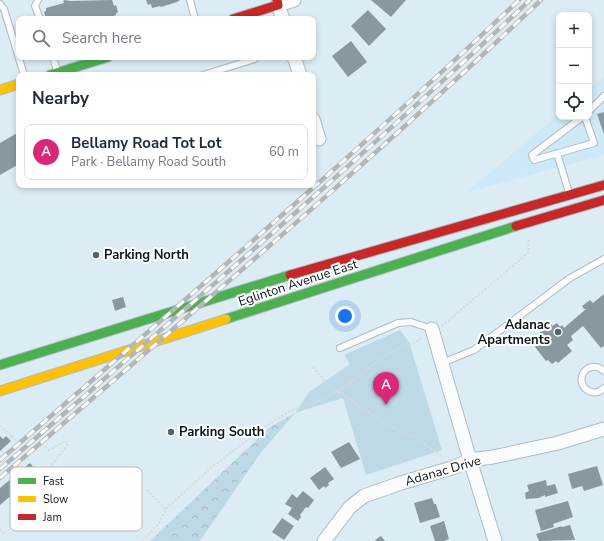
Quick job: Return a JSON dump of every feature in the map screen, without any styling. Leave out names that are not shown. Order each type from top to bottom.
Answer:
[{"type":"main road","points":[[241,16],[277,2]]},
{"type":"main road","points":[[60,72],[98,60]]},
{"type":"main road","points":[[0,90],[16,85]]},
{"type":"main road","name":"Eglinton Avenue East","points":[[0,365],[312,268],[604,185]]},
{"type":"main road","name":"Eglinton Avenue East","points":[[0,391],[529,222],[604,200]]},
{"type":"street","points":[[282,16],[277,2],[294,0]]},
{"type":"street","points":[[295,60],[299,72]]},
{"type":"street","points":[[316,129],[319,139]]},
{"type":"street","points":[[432,329],[495,541]]},
{"type":"street","name":"Adanac Drive","points":[[324,541],[350,507],[364,496],[455,467],[470,460],[493,457],[558,443],[604,429]]},
{"type":"lane","points":[[38,0],[35,6],[39,16]]},
{"type":"lane","points":[[190,0],[194,16]]},
{"type":"lane","points":[[0,4],[4,9],[16,49]]},
{"type":"lane","points":[[19,60],[23,72]]},
{"type":"lane","points":[[52,60],[54,72]]},
{"type":"lane","points":[[213,72],[252,60]]},
{"type":"lane","points":[[592,108],[604,96]]},
{"type":"lane","points":[[580,120],[532,155],[534,160],[594,143],[585,120]]},
{"type":"lane","points":[[557,154],[569,194]]},
{"type":"lane","points":[[442,363],[474,350],[570,278],[604,259]]},
{"type":"lane","points":[[340,348],[398,323],[411,322],[432,329]]},
{"type":"lane","points":[[604,370],[600,367],[591,367],[584,372],[582,380],[584,388],[592,392],[600,391],[604,388]]},
{"type":"path","points":[[143,541],[159,523],[166,510],[212,467],[269,424],[290,411],[326,398],[395,350],[416,342],[432,329],[443,326],[528,253],[529,222]]},
{"type":"path","points":[[313,367],[326,383],[389,426],[414,437],[455,467]]},
{"type":"path","points":[[0,426],[15,440]]},
{"type":"path","points":[[9,439],[12,436]]},
{"type":"path","points":[[45,447],[49,450],[65,441],[68,444],[50,467]]},
{"type":"path","points":[[148,490],[166,510]]},
{"type":"path","points":[[0,529],[5,535]]},
{"type":"shaded area","points":[[604,76],[604,155],[467,192],[556,117],[556,120],[592,120],[592,86]]},
{"type":"green space","points":[[400,330],[409,342],[442,450],[366,475],[343,398],[295,413],[309,392],[350,364],[344,355]]},
{"type":"green space","points":[[295,413],[259,455],[200,541],[150,541],[270,427]]},
{"type":"building","points":[[112,0],[114,6],[116,5],[118,12],[113,16],[45,16],[44,12],[46,11],[46,8],[64,3],[63,1]]},
{"type":"building","points":[[146,0],[180,0],[161,7],[152,8],[151,4],[148,5]]},
{"type":"building","points":[[371,0],[406,0],[391,17]]},
{"type":"building","points":[[368,10],[386,29],[369,46],[351,26]]},
{"type":"building","points":[[351,41],[367,62],[348,77],[332,56]]},
{"type":"building","points":[[604,112],[604,134],[597,114]]},
{"type":"building","points":[[16,134],[16,166],[0,175],[0,143]]},
{"type":"building","name":"Adanac Apartments","points":[[604,294],[604,346],[601,348],[583,326],[571,336],[573,340],[567,345],[572,351],[558,363],[556,361],[552,364],[548,360],[546,361],[535,347],[537,345],[533,341],[538,338],[536,336],[551,324],[552,326],[557,323],[560,327],[562,325],[564,328],[586,309],[582,306],[590,300],[593,303]]},
{"type":"building","points":[[123,297],[126,307],[115,311],[112,300]]},
{"type":"building","points":[[0,436],[3,439],[6,436],[11,441],[0,451]]},
{"type":"building","points":[[349,442],[360,459],[341,468],[331,452]]},
{"type":"building","points":[[30,463],[33,467],[25,467]]},
{"type":"building","points":[[597,466],[603,485],[584,491],[582,486],[572,489],[568,474]]},
{"type":"building","points":[[325,467],[334,479],[328,483],[329,485],[325,488],[324,486],[319,490],[310,478]]},
{"type":"building","points":[[10,480],[10,496],[0,505],[0,488]]},
{"type":"building","points":[[546,480],[547,486],[555,484],[558,493],[545,497],[545,495],[539,498],[526,499],[525,493],[529,491],[527,485]]},
{"type":"building","points":[[303,491],[314,500],[308,508],[306,507],[300,515],[301,517],[298,521],[288,514],[292,508],[285,504],[292,494],[297,498]]},
{"type":"building","points":[[432,498],[434,504],[436,504],[440,517],[420,523],[414,503]]},
{"type":"building","points":[[568,501],[573,517],[553,524],[554,527],[541,531],[535,510]]},
{"type":"building","points":[[282,518],[294,526],[284,540],[272,532]]},
{"type":"building","points":[[444,521],[449,539],[444,541],[435,541],[430,526]]},
{"type":"building","points":[[570,525],[575,540],[539,541],[536,534],[562,526]]},
{"type":"building","points":[[381,536],[385,541],[375,540]]},
{"type":"railway","points":[[316,185],[392,118],[519,0]]},
{"type":"railway","points":[[0,469],[334,179],[530,0]]},
{"type":"railway","points":[[13,467],[205,302],[409,123],[541,0]]},
{"type":"railway","points":[[0,460],[312,188]]},
{"type":"railway","points":[[0,478],[10,469]]},
{"type":"traffic: fast","points":[[60,72],[98,60]]},
{"type":"traffic: fast","points":[[226,319],[516,226]]},
{"type":"traffic: fast","points":[[0,365],[290,275]]},
{"type":"traffic: slow","points":[[0,90],[16,85]]},
{"type":"traffic: slow","points":[[0,391],[226,319]]},
{"type":"traffic: jam","points":[[243,16],[278,5],[277,0]]},
{"type":"traffic: jam","points":[[290,275],[604,185]]},
{"type":"traffic: jam","points":[[516,226],[604,200]]},
{"type":"place","name":"Parking North","points":[[96,255]]},
{"type":"place","name":"Adanac Apartments","points":[[558,332]]},
{"type":"place","name":"Bellamy Road Tot Lot","points":[[386,405]]},
{"type":"place","name":"Parking South","points":[[171,432]]}]
